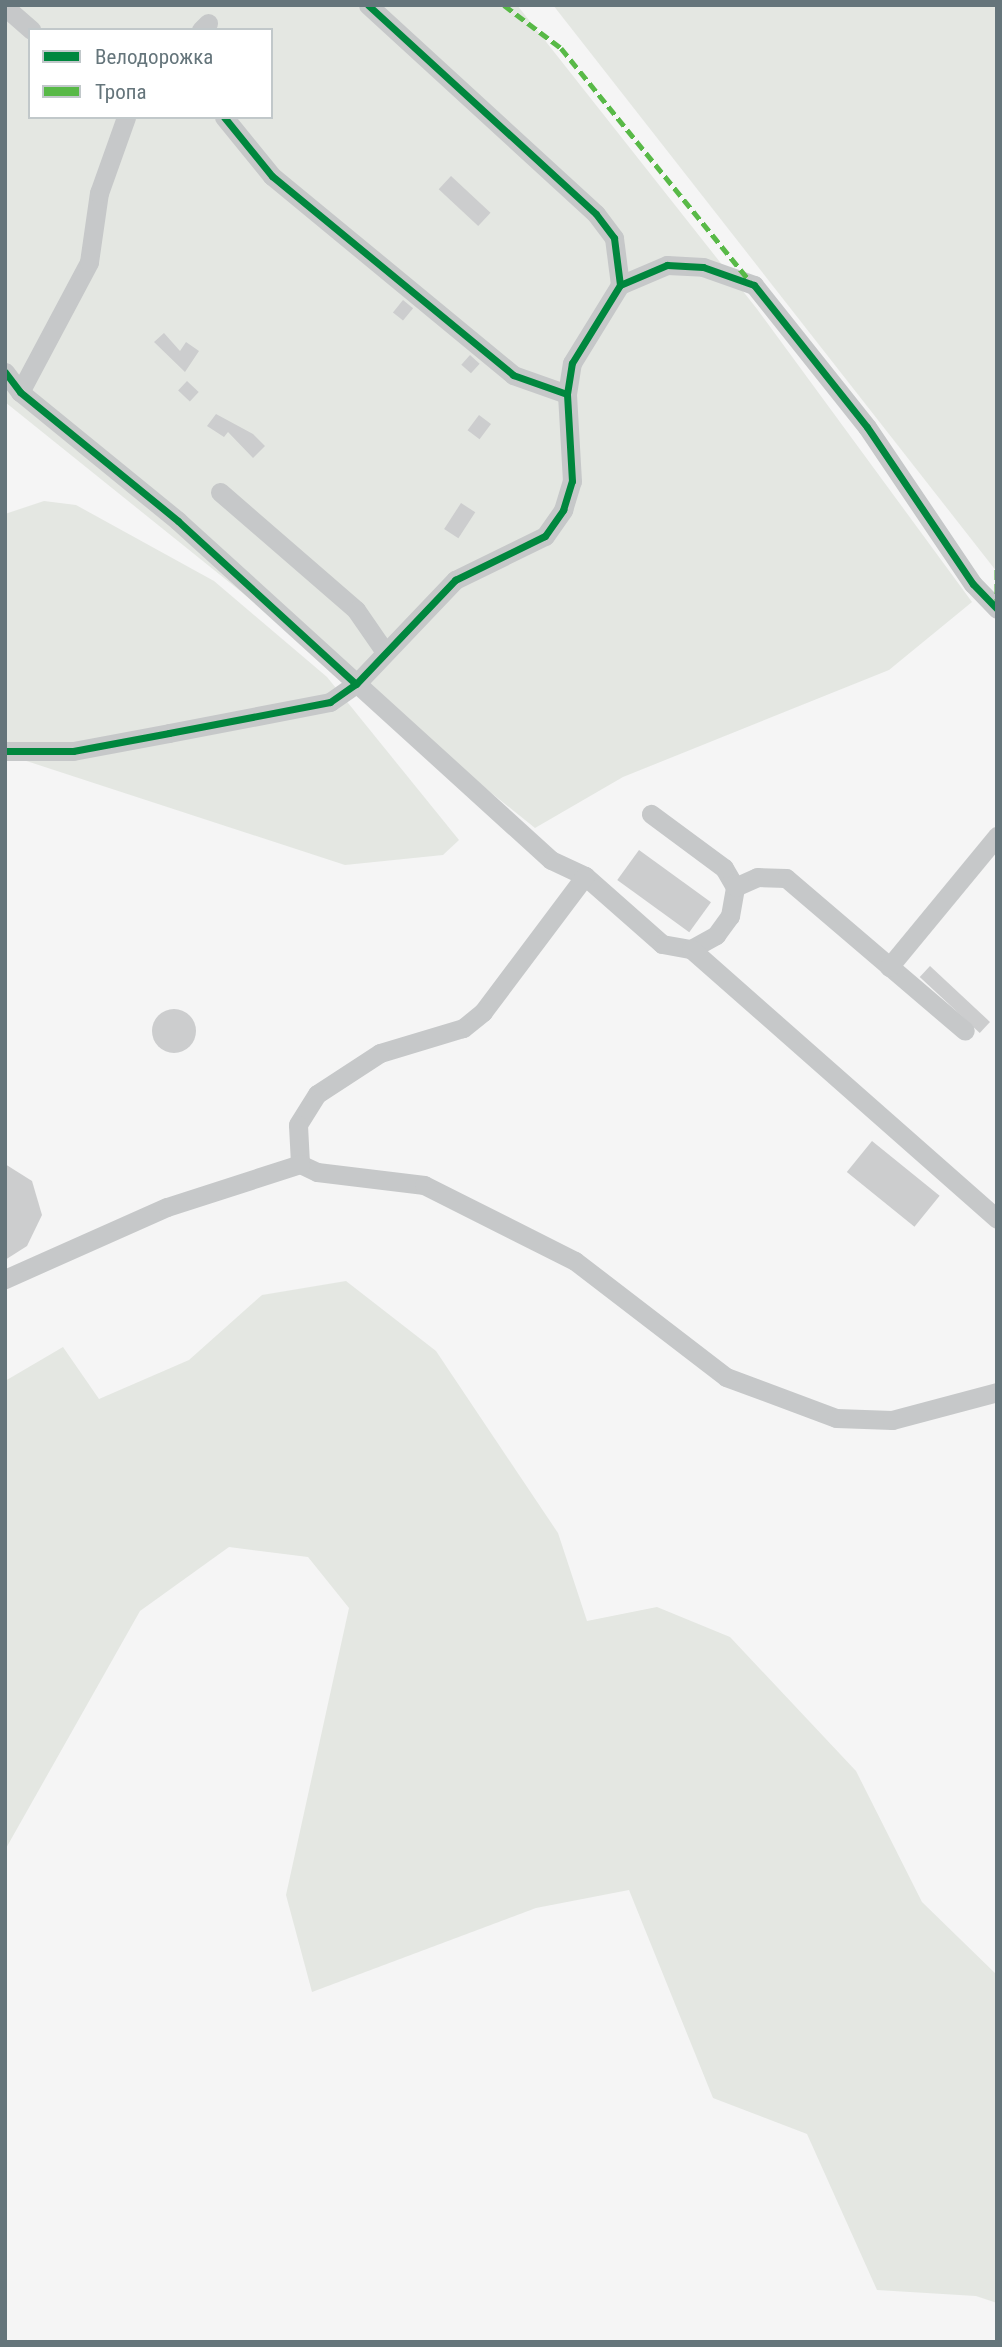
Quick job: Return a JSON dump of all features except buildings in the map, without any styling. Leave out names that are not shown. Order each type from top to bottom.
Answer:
[{"type":"street","points":[[368,5],[596,214],[614,238],[621,285]]},
{"type":"street","points":[[5,7],[29,28]]},
{"type":"street","points":[[20,392],[89,262],[99,193],[125,119]]},
{"type":"street","points":[[226,119],[272,176],[513,375],[567,394]]},
{"type":"street","points":[[5,751],[73,751],[169,733],[331,702],[356,684],[455,580],[545,536],[563,510],[572,481],[567,394],[572,363],[621,285],[667,265],[703,267],[754,285],[867,427],[972,584],[997,609]]},
{"type":"street","points":[[5,372],[20,392],[178,520],[551,860],[584,876],[662,944],[691,948],[997,1219]]},
{"type":"street","points":[[220,492],[356,610],[385,652]]},
{"type":"street","points":[[651,814],[724,867],[735,887],[730,916],[716,935],[691,948]]},
{"type":"street","points":[[889,967],[997,836]]},
{"type":"street","points":[[300,1164],[298,1125],[317,1094],[380,1053],[463,1028],[483,1012],[584,876]]},
{"type":"street","points":[[735,887],[757,877],[786,878],[965,1031]]},
{"type":"street","points":[[5,1279],[167,1207],[300,1164],[317,1172],[424,1185],[575,1261],[726,1377],[836,1418],[892,1420],[997,1392]]},
{"type":"shaded area","points":[[5,5],[517,5],[757,309],[972,602],[889,670],[623,777],[535,828],[5,402]]},
{"type":"shaded area","points":[[553,5],[997,5],[997,572]]},
{"type":"shaded area","points":[[44,501],[76,505],[214,581],[327,677],[459,840],[443,855],[345,865],[5,754],[5,514]]},
{"type":"shaded area","points":[[346,1281],[436,1351],[558,1533],[587,1621],[657,1607],[730,1637],[856,1771],[922,1902],[997,1975],[997,2303],[976,2296],[877,2290],[807,2134],[713,2098],[629,1890],[536,1908],[312,1992],[286,1895],[349,1608],[308,1557],[229,1547],[140,1611],[5,1850],[5,1381],[63,1347],[99,1399],[189,1360],[262,1295]]},
{"type":"marked path","points":[[504,5],[561,48],[750,281]]},
{"type":"marked path","points":[[997,568],[997,609]]},
{"type":"cycle path","points":[[368,5],[596,214],[614,238],[620,285]]},
{"type":"cycle path","points":[[226,119],[272,176],[513,375],[567,394]]},
{"type":"cycle path","points":[[5,751],[73,751],[169,733],[330,702],[356,684],[455,580],[545,536],[563,510],[572,481],[567,394],[572,363],[620,285],[667,265],[703,267],[754,285],[867,427],[973,584],[997,609]]},
{"type":"cycle path","points":[[5,372],[20,392],[178,521],[356,684]]}]
